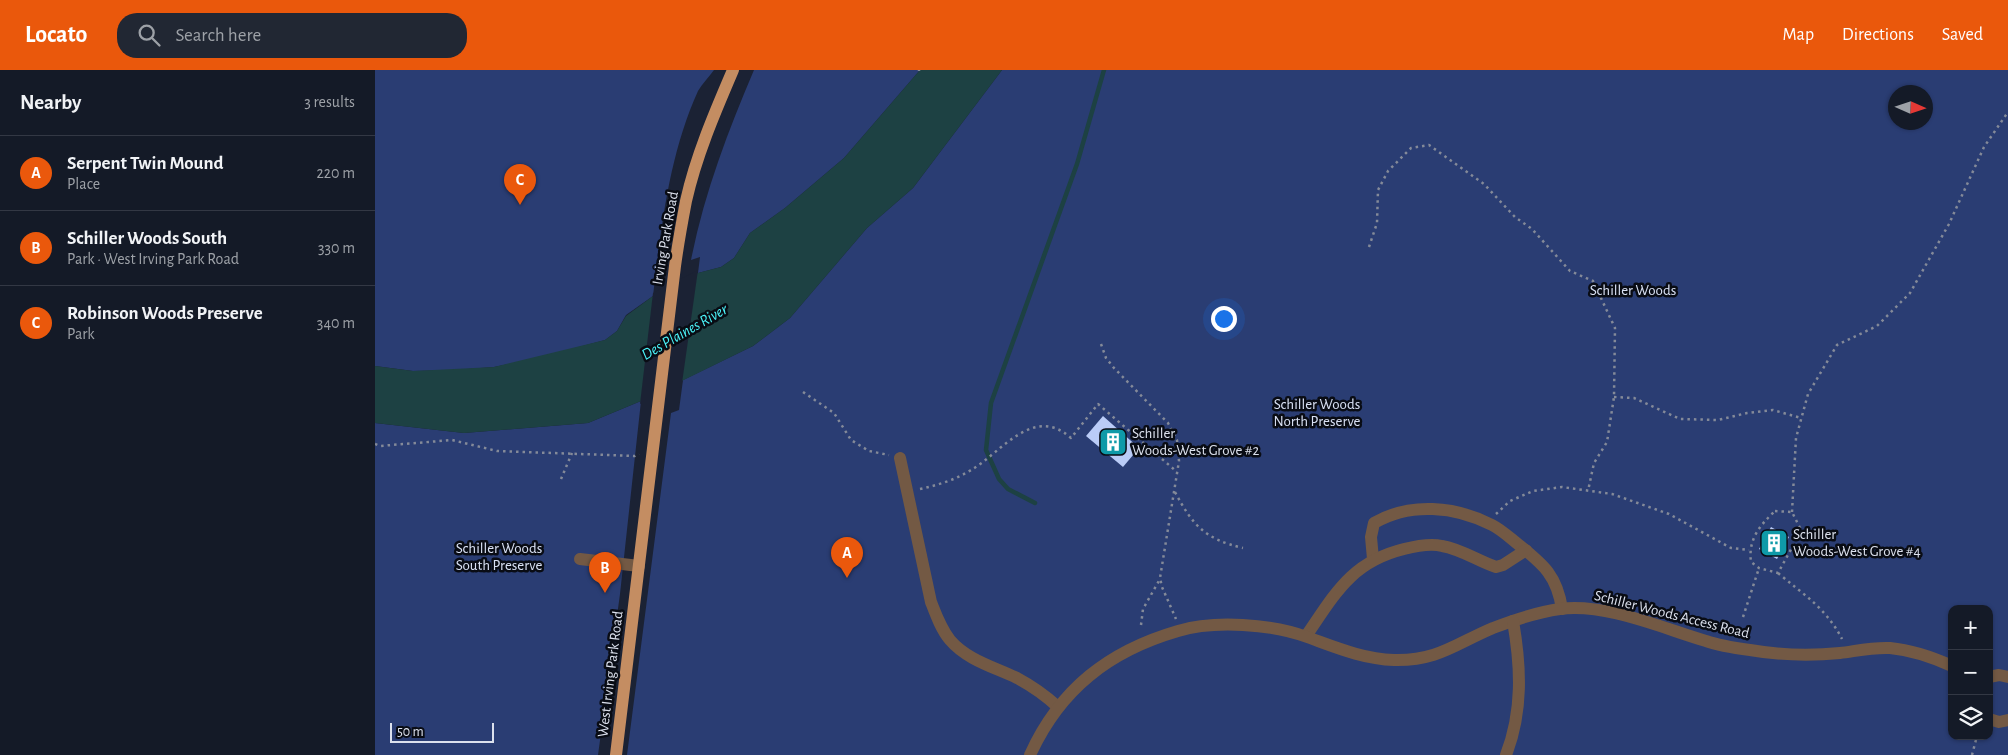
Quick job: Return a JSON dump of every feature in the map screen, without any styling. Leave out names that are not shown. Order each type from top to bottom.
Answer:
[{"type":"main road","name":"Irving Park Road","points":[[657,419],[675,266],[686,200],[715,112],[733,70]]},
{"type":"main road","name":"West Irving Park Road","points":[[617,755],[657,419]]},
{"type":"lane","points":[[900,458],[931,602],[939,622],[950,640],[963,652],[1018,679],[1045,695],[1058,707]]},
{"type":"lane","points":[[1373,559],[1371,537],[1375,523],[1392,514],[1422,509],[1454,512],[1486,522],[1505,533],[1526,550],[1551,573],[1560,595],[1562,609]]},
{"type":"lane","points":[[1306,636],[1344,584],[1373,559],[1406,548],[1425,545],[1442,546],[1496,567],[1503,565],[1526,550]]},
{"type":"lane","points":[[580,559],[639,566]]},
{"type":"lane","name":"Schiller Woods Access Road","points":[[1030,755],[1058,707],[1074,688],[1106,663],[1149,642],[1180,630],[1217,626],[1279,630],[1306,636],[1324,644],[1370,656],[1391,660],[1409,660],[1438,654],[1513,621],[1562,609],[1595,610],[1709,642],[1753,651],[1821,655],[1880,648],[1905,650],[1948,664]]},
{"type":"lane","points":[[1506,755],[1514,730],[1519,701],[1520,674],[1513,621]]},
{"type":"lane","points":[[1993,676],[1999,675],[2008,677]]},
{"type":"lane","points":[[1993,720],[1999,722],[2008,720]]},
{"type":"path","points":[[1778,573],[1795,542],[1800,528],[1792,512],[1796,438],[1808,394],[1837,345],[1877,326],[1910,293],[1949,224],[1984,146],[2008,112]]},
{"type":"path","points":[[1369,248],[1377,223],[1378,190],[1388,170],[1411,148],[1429,144],[1484,184],[1515,217],[1532,229],[1570,271],[1593,282],[1615,328],[1614,397],[1607,442],[1594,464],[1588,491]]},
{"type":"path","points":[[1101,344],[1106,358],[1114,368],[1168,423],[1174,432],[1179,450],[1175,492],[1161,578],[1162,587],[1173,608],[1180,630]]},
{"type":"path","points":[[803,392],[834,414],[851,440],[869,451],[900,458]]},
{"type":"path","points":[[1614,397],[1634,398],[1680,419],[1718,420],[1747,413],[1773,410],[1801,418]]},
{"type":"path","points":[[908,493],[947,482],[972,470],[1020,432],[1051,427],[1058,429],[1071,438],[1098,404],[1176,471]]},
{"type":"path","points":[[375,444],[381,446],[452,440],[497,451],[635,456]]},
{"type":"path","points":[[561,479],[572,453]]},
{"type":"path","points":[[1486,522],[1510,501],[1533,491],[1562,487],[1612,494],[1669,514],[1731,548],[1749,550]]},
{"type":"path","points":[[1175,492],[1189,516],[1208,535],[1226,544],[1243,548]]},
{"type":"path","points":[[1792,512],[1775,511],[1760,525],[1749,550],[1751,562],[1759,568],[1778,573],[1820,607],[1835,625],[1848,652]]},
{"type":"path","points":[[1743,617],[1759,568]]},
{"type":"path","points":[[1141,625],[1143,609],[1161,578]]},
{"type":"path","points":[[1972,755],[1976,740]]},
{"type":"green space","points":[[375,70],[714,70],[698,91],[680,140],[663,218],[653,296],[626,315],[617,331],[605,340],[538,358],[494,367],[454,370],[413,371],[375,366]]},
{"type":"green space","points":[[754,70],[920,70],[844,158],[785,208],[750,233],[734,258],[721,267],[698,273],[700,257],[691,260],[696,235],[726,140]]},
{"type":"green space","name":"Schiller Woods","points":[[1002,70],[2008,70],[2008,755],[627,755],[671,413],[679,410],[683,380],[753,346],[790,318],[867,228],[913,188]]},
{"type":"green space","name":"Schiller Woods South Preserve","points":[[641,401],[620,594],[598,755],[375,755],[375,423],[464,433],[588,423]]},
{"type":"water","name":"Des Plaines River","points":[[920,70],[1002,70],[913,188],[867,228],[790,318],[753,346],[641,401],[588,423],[464,433],[375,423],[375,366],[413,371],[494,367],[605,340],[617,331],[626,316],[653,296],[698,273],[721,267],[734,258],[750,233],[785,208],[844,158]]},
{"type":"pier","points":[[698,270],[682,383],[640,404],[653,293]]},
{"type":"building","name":"Schiller Woods-West Grove #2","points":[[1103,416],[1139,448],[1123,467],[1086,436]]},
{"type":"building","name":"Schiller Woods-West Grove #4","points":[[1771,527],[1789,537],[1777,559],[1759,549]]},
{"type":"waterway","points":[[1035,503],[1008,489],[999,479],[986,450],[991,403],[1077,164],[1104,70]]},
{"type":"place","name":"Robinson Woods Preserve","points":[[520,205]]},
{"type":"place","name":"Schiller Woods-West Grove #2","points":[[1113,442]]},
{"type":"place","name":"Schiller Woods-West Grove #4","points":[[1774,543]]},
{"type":"place","name":"Serpent Twin Mound","points":[[847,578]]},
{"type":"place","name":"Schiller Woods South","points":[[605,593]]},
{"type":"park label","name":"Schiller Woods North Preserve","points":[[1317,412]]}]
